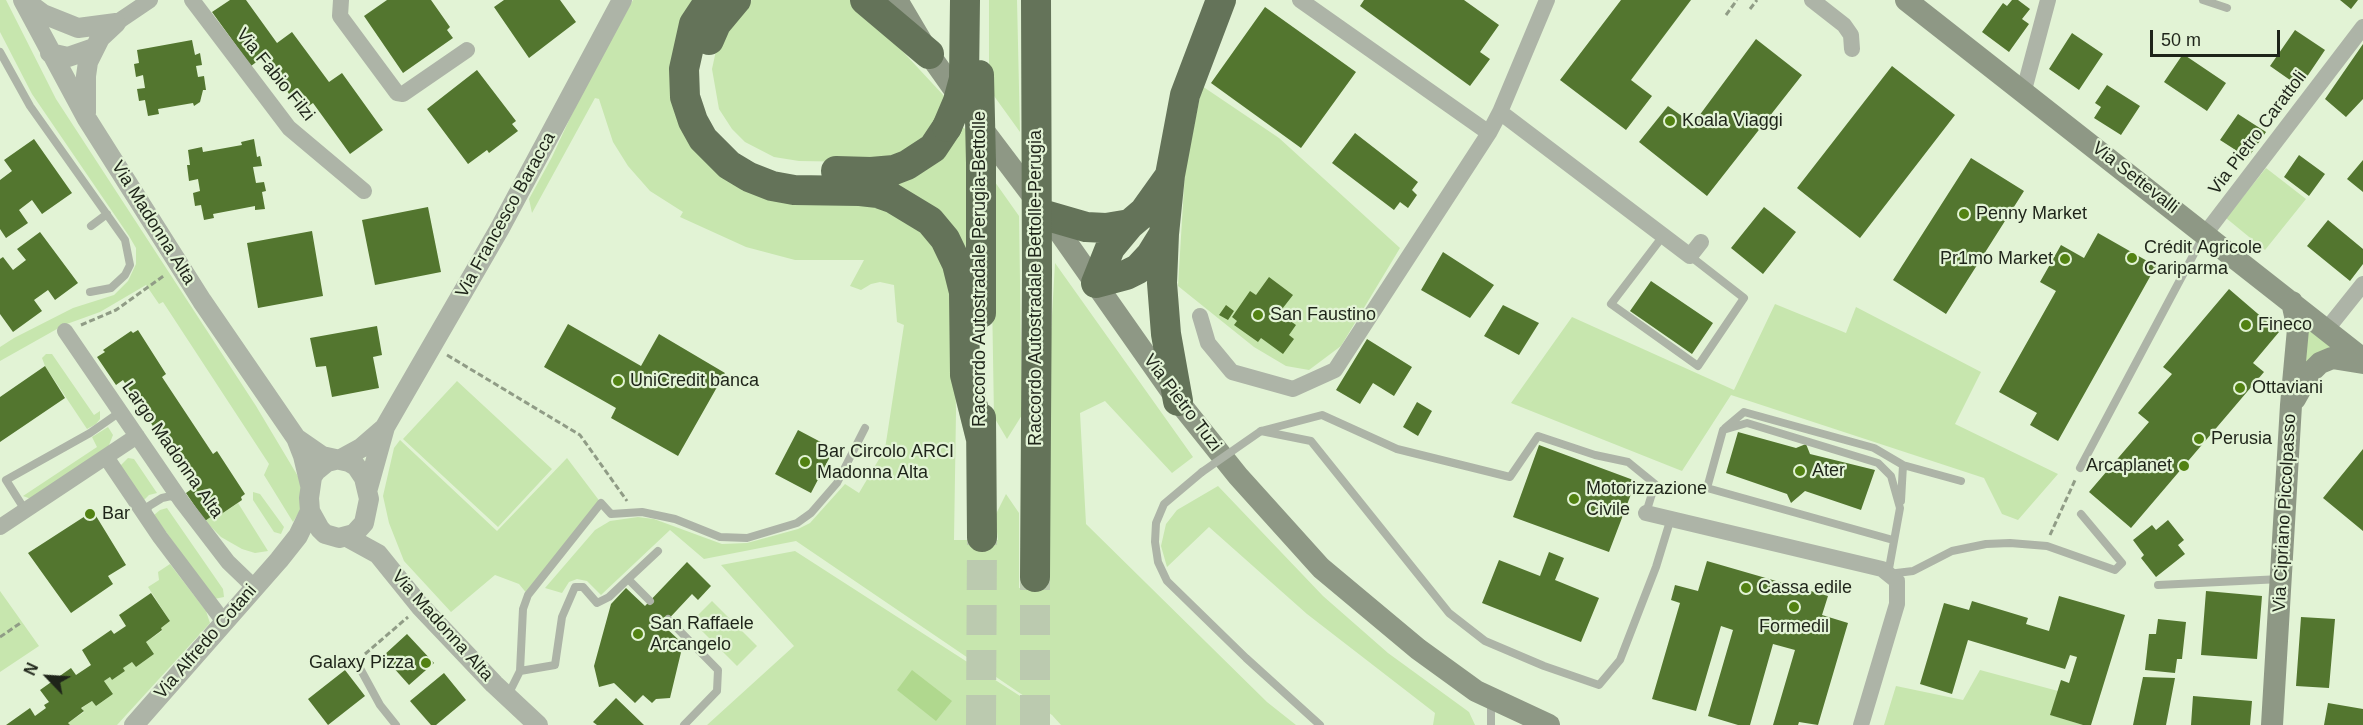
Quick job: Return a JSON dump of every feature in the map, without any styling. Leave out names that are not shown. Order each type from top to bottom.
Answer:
[{"type":"highway","points":[[710,0],[694,24],[684,69],[685,97],[693,121],[703,139],[729,165],[749,177],[772,186],[794,190],[878,193],[912,208],[938,230],[945,238],[957,264],[964,292],[965,375],[981,439]]},
{"type":"highway","points":[[736,0],[716,24],[702,63],[701,78],[713,123],[736,149],[768,168],[871,172],[894,170],[921,158],[933,148],[947,127],[964,80],[965,0]]},
{"type":"highway","points":[[866,0],[929,54]]},
{"type":"highway","name":"Raccordo Autostradale Perugia-Bettolle","points":[[978,0],[982,537]]},
{"type":"highway","name":"Raccordo Autostradale Bettolle-Perugia","points":[[1035,577],[1036,0]]},
{"type":"highway","points":[[1178,401],[1166,334],[1162,283],[1170,175],[1185,95],[1221,0]]},
{"type":"highway","points":[[1095,283],[1110,248],[1130,224],[1144,212],[1170,175]]},
{"type":"highway","points":[[1048,216],[1086,227],[1106,228],[1130,224]]},
{"type":"highway","points":[[1095,283],[1126,275],[1138,269],[1151,255],[1164,234]]},
{"type":"main road","name":"Via Pietro Tuzi","points":[[897,0],[929,54],[983,130],[1048,216],[1178,401],[1238,476],[1321,568],[1418,649],[1476,691],[1549,725]]},
{"type":"main road","name":"Via Settevalli","points":[[1906,0],[2327,329],[2363,361]]},
{"type":"main road","name":"Via Cipriano Piccolpasso","points":[[2272,725],[2291,405],[2298,329],[2292,302]]},
{"type":"main road","points":[[2291,405],[2309,374],[2320,363],[2332,358],[2363,361]]},
{"type":"street","points":[[23,0],[43,14],[78,28]]},
{"type":"street","name":"Via Madonna Alta","points":[[23,0],[87,119],[202,301],[296,438],[310,485],[310,511],[320,529],[378,554]]},
{"type":"street","points":[[87,119],[86,76],[88,62],[94,48],[100,38],[116,23],[150,0]]},
{"type":"street","name":"Via Fabio Filzi","points":[[192,0],[289,128],[364,191]]},
{"type":"street","points":[[341,0],[340,16],[397,93],[403,94],[467,50]]},
{"type":"street","name":"Via Francesco Baracca","points":[[368,488],[385,427],[500,228],[622,0]]},
{"type":"street","points":[[1300,0],[1489,133]]},
{"type":"street","points":[[1200,316],[1208,343],[1232,372],[1293,389],[1335,370],[1489,133],[1547,0]]},
{"type":"street","points":[[1812,0],[1844,25],[1851,35],[1852,49]]},
{"type":"street","points":[[2024,90],[2048,0]]},
{"type":"street","points":[[94,48],[68,57],[50,53],[56,42],[78,28],[116,23]]},
{"type":"street","name":"Via Pietro Carattoli","points":[[2205,234],[2363,27]]},
{"type":"street","points":[[1500,112],[1690,256],[1701,242]]},
{"type":"street","points":[[2327,329],[2363,284]]},
{"type":"street","name":"Largo Madonna Alta","points":[[65,331],[182,502],[228,562],[254,587]]},
{"type":"street","name":"Via Francesco Baracca","points":[[337,460],[361,448],[385,427]]},
{"type":"street","points":[[0,527],[137,436]]},
{"type":"street","name":"Via Madonna Alta","points":[[296,438],[309,449],[356,466],[368,488],[368,508],[378,554],[420,606],[494,684],[538,725]]},
{"type":"street","points":[[106,457],[160,537],[224,622]]},
{"type":"street","points":[[310,485],[316,471],[327,462],[337,460]]},
{"type":"street","name":"Via Madonna Alta","points":[[339,537],[360,530],[368,508]]},
{"type":"street","name":"Via Alfredo Cotani","points":[[134,725],[279,560],[298,536],[310,511]]},
{"type":"street","points":[[1646,513],[1882,569],[1897,581],[1897,604],[1861,725]]},
{"type":"street","name":"Via Alfredo Cotani","points":[[279,560],[308,542],[339,537]]},
{"type":"lane","points":[[2203,0],[2227,8]]},
{"type":"lane","points":[[0,52],[18,87],[125,240],[130,265],[125,275],[111,288],[90,292]]},
{"type":"lane","points":[[8,92],[18,87]]},
{"type":"lane","points":[[91,226],[107,214]]},
{"type":"lane","points":[[2080,468],[2205,234]]},
{"type":"lane","points":[[1663,236],[1611,303],[1698,366],[1744,298],[1690,256]]},
{"type":"lane","points":[[25,510],[6,480],[90,434],[120,412]]},
{"type":"lane","points":[[1893,540],[1707,488],[1723,430],[1744,412],[1874,448],[1903,465],[1961,482]]},
{"type":"lane","points":[[1320,725],[1246,658],[1167,581],[1158,562],[1155,542],[1156,524],[1164,504],[1202,472],[1261,431],[1322,415],[1397,449],[1510,477],[1538,435],[1595,455],[1628,462],[1649,477],[1655,484],[1646,513]]},
{"type":"lane","points":[[1723,430],[1747,423],[1878,463],[1891,476],[1900,508]]},
{"type":"lane","name":"Via Madonna Alta","points":[[508,696],[520,671],[523,609],[528,595],[601,503],[611,514],[642,512],[675,519],[720,537],[747,538],[797,523],[811,513],[837,483],[865,428]]},
{"type":"lane","points":[[1261,431],[1311,441],[1449,613],[1485,641],[1544,666],[1599,685],[1620,660],[1656,567],[1671,518]]},
{"type":"lane","points":[[1903,465],[1900,508],[1888,574],[1913,571],[1952,550],[1986,544],[2047,546],[2115,570],[2122,563],[2081,514]]},
{"type":"lane","points":[[146,514],[149,506],[162,498],[171,496],[182,502]]},
{"type":"lane","points":[[520,671],[555,665],[562,617],[574,587],[583,587],[597,603],[609,597],[658,551]]},
{"type":"lane","points":[[628,579],[650,601]]},
{"type":"lane","points":[[2158,585],[2281,579]]},
{"type":"lane","points":[[668,619],[718,670],[717,691],[684,725]]},
{"type":"lane","points":[[356,661],[380,705],[396,725]]},
{"type":"lane","points":[[1491,698],[1491,725]]},
{"type":"path","points":[[1726,15],[1737,0]]},
{"type":"path","points":[[1750,9],[1757,0]]},
{"type":"path","points":[[65,331],[116,310],[161,278]]},
{"type":"path","points":[[433,347],[580,435],[635,513]]},
{"type":"path","points":[[2047,546],[2080,468]]},
{"type":"path","points":[[356,661],[420,606]]},
{"type":"path","points":[[0,637],[22,622]]},
{"type":"shaded area","points":[[0,0],[6,0],[56,99],[256,406],[299,478],[303,493],[301,509],[293,522],[264,475],[269,464],[163,302],[159,304],[146,285],[100,312],[64,325],[0,361],[0,347],[14,338],[73,308],[114,295],[128,281],[136,264],[136,248],[32,94],[0,32]]},
{"type":"shaded area","points":[[633,0],[700,0],[693,8],[699,154],[888,208],[939,244],[954,304],[956,412],[954,540],[998,540],[995,516],[1006,494],[1019,513],[1019,588],[1045,588],[1049,368],[1055,263],[1193,457],[1172,473],[1105,401],[1080,413],[1086,524],[1267,702],[1296,725],[1061,725],[1052,715],[796,541],[704,559],[670,530],[601,595],[587,581],[577,579],[569,582],[562,593],[545,588],[595,530],[610,521],[638,517],[654,519],[722,544],[747,543],[798,529],[810,523],[845,484],[859,493],[885,449],[904,325],[897,322],[894,285],[880,282],[861,290],[850,286],[864,260],[795,260],[746,247],[680,217],[683,212],[650,191],[628,166],[613,142],[599,99],[595,98],[532,213],[529,199],[552,157],[583,90]]},
{"type":"shaded area","points":[[720,0],[725,0],[708,25],[698,52],[696,85],[705,118],[711,130],[728,151],[754,168],[790,178],[891,178],[920,168],[945,148],[957,128],[962,126],[966,130],[968,245],[966,248],[962,247],[948,226],[930,210],[899,192],[871,185],[788,184],[763,177],[727,156],[712,139],[698,114],[694,102],[691,75],[699,32],[705,19]]},
{"type":"shaded area","points":[[752,0],[855,0],[945,97],[928,135],[900,155],[860,162],[799,161],[774,157],[745,142],[732,129],[719,109],[712,69],[717,46],[743,6]]},
{"type":"shaded area","points":[[989,0],[1017,0],[1020,132],[989,89]]},
{"type":"shaded area","points":[[1202,86],[1279,138],[1400,248],[1341,346],[1309,370],[1286,366],[1254,347],[1178,286],[1185,171]]},
{"type":"shaded area","points":[[2266,168],[2306,199],[2265,250],[2226,218]]},
{"type":"shaded area","points":[[990,175],[1019,216],[1022,415],[1007,439],[994,417]]},
{"type":"shaded area","points":[[1775,304],[1846,333],[1856,307],[1981,372],[1955,424],[2058,474],[2018,520],[2002,514],[1984,478],[1731,395],[1682,471],[1511,403],[1572,317],[1734,390]]},
{"type":"shaded area","points":[[2307,323],[2339,347],[2301,370]]},
{"type":"shaded area","points":[[46,354],[52,354],[94,415],[100,411],[100,419],[96,424],[87,429],[45,366],[42,358]]},
{"type":"shaded area","points":[[457,381],[552,469],[498,527],[403,439]]},
{"type":"shaded area","points":[[108,427],[113,435],[107,450],[31,499],[23,496],[97,447],[92,437]]},
{"type":"shaded area","points":[[400,440],[497,531],[567,458],[601,503],[528,595],[519,584],[495,575],[451,612],[404,561],[389,523],[383,496],[394,448]]},
{"type":"shaded area","points":[[128,458],[134,459],[157,493],[149,495],[144,500],[120,466]]},
{"type":"shaded area","points":[[1218,486],[1323,596],[1388,653],[1469,712],[1475,725],[1433,725],[1435,713],[1307,614],[1209,527],[1167,567],[1161,546],[1166,524],[1177,510]]},
{"type":"shaded area","points":[[253,492],[260,494],[284,527],[281,534],[274,532],[253,500]]},
{"type":"shaded area","points":[[238,503],[268,551],[255,553],[242,549],[221,537],[205,521],[212,516],[214,519]]},
{"type":"shaded area","points":[[167,508],[223,589],[224,597],[214,599],[154,515]]},
{"type":"shaded area","points":[[795,551],[1048,714],[1041,725],[707,725],[794,646],[721,565]]},
{"type":"shaded area","points":[[170,564],[206,611],[210,623],[117,725],[70,725],[68,723],[84,712],[82,708],[92,701],[96,706],[113,694],[104,681],[110,677],[112,680],[125,671],[123,668],[132,662],[136,667],[154,654],[146,642],[162,631],[161,628],[170,621],[148,587],[159,580],[158,572]]},
{"type":"shaded area","points":[[0,591],[39,646],[0,672]]},
{"type":"shaded area","points":[[712,601],[757,646],[737,666],[692,621]]},
{"type":"shaded area","points":[[912,670],[952,701],[936,721],[897,690]]},
{"type":"shaded area","points":[[1980,670],[2058,691],[2051,715],[2083,725],[1884,725],[1896,686],[1963,700]]},
{"type":"building","points":[[230,0],[246,0],[277,43],[292,32],[329,82],[342,73],[383,130],[350,154],[313,103],[301,111],[263,57],[251,66],[212,12]]},
{"type":"building","points":[[387,0],[431,0],[450,27],[447,30],[453,38],[403,73],[364,16]]},
{"type":"building","points":[[504,0],[560,0],[576,22],[529,58],[494,7]]},
{"type":"building","points":[[1364,0],[1464,0],[1499,25],[1480,52],[1490,59],[1470,86],[1360,6]]},
{"type":"building","points":[[1621,0],[1691,0],[1631,80],[1652,96],[1626,130],[1560,80]]},
{"type":"building","points":[[2012,0],[2018,0],[2030,9],[2022,19],[2029,24],[2009,52],[1982,32],[2003,3],[2007,6]]},
{"type":"building","points":[[2340,0],[2358,0],[2351,9]]},
{"type":"building","points":[[1265,7],[1356,72],[1301,148],[1211,83]]},
{"type":"building","points":[[2295,30],[2325,50],[2300,87],[2270,66]]},
{"type":"building","points":[[2072,33],[2103,54],[2079,90],[2049,69]]},
{"type":"building","points":[[1756,39],[1802,75],[1707,196],[1639,142],[1668,106],[1693,124]]},
{"type":"building","points":[[192,40],[195,55],[200,53],[202,65],[196,66],[198,77],[204,76],[206,90],[203,90],[200,102],[194,106],[193,103],[158,109],[159,114],[148,116],[145,100],[139,101],[137,89],[145,88],[143,75],[136,77],[134,64],[139,63],[137,50]]},
{"type":"building","points":[[2363,44],[2363,99],[2346,117],[2325,99]]},
{"type":"building","points":[[2183,54],[2226,83],[2207,111],[2164,82]]},
{"type":"building","points":[[1892,66],[1955,115],[1860,238],[1797,188]]},
{"type":"building","points":[[477,70],[516,121],[512,124],[518,131],[489,153],[487,150],[468,164],[427,109]]},
{"type":"building","points":[[2107,85],[2140,106],[2121,135],[2094,118],[2101,107],[2095,103]]},
{"type":"building","points":[[2238,114],[2266,132],[2248,158],[2220,140]]},
{"type":"building","points":[[1355,133],[1418,182],[1412,190],[1417,195],[1408,208],[1400,202],[1394,210],[1332,163]]},
{"type":"building","points":[[34,139],[72,193],[42,214],[32,200],[19,210],[28,223],[6,238],[0,229],[0,180],[12,171],[4,160]]},
{"type":"building","points":[[254,139],[257,157],[260,156],[262,166],[253,167],[256,183],[264,182],[266,191],[262,192],[265,209],[255,210],[255,206],[213,214],[214,218],[204,220],[201,205],[195,206],[193,193],[200,191],[198,179],[189,181],[188,150],[202,147],[203,152],[242,145],[241,142]]},
{"type":"building","points":[[2299,155],[2325,174],[2309,196],[2284,177]]},
{"type":"building","points":[[1971,158],[2024,191],[1946,314],[1893,280]]},
{"type":"building","points":[[2363,160],[2363,192],[2347,179]]},
{"type":"building","points":[[428,207],[441,272],[375,285],[362,220]]},
{"type":"building","points":[[1764,207],[1796,232],[1763,274],[1731,248]]},
{"type":"building","points":[[2328,220],[2363,249],[2363,264],[2350,281],[2307,246]]},
{"type":"building","points":[[312,231],[323,296],[258,308],[247,243]]},
{"type":"building","points":[[40,232],[78,283],[55,300],[48,290],[34,300],[42,311],[13,332],[0,314],[0,259],[3,257],[13,270],[26,260],[17,249]]},
{"type":"building","points":[[2098,233],[2156,266],[2058,441],[2030,425],[2037,413],[1999,392],[2056,291],[2040,282],[2061,245],[2084,258]]},
{"type":"building","points":[[1443,252],[1494,285],[1470,318],[1421,290]]},
{"type":"building","name":"San Faustino","points":[[1269,277],[1293,295],[1279,313],[1296,325],[1289,335],[1294,339],[1283,354],[1261,338],[1258,342],[1234,325],[1237,321],[1232,317],[1250,291],[1256,295]]},
{"type":"building","points":[[1651,281],[1713,323],[1692,354],[1630,311]]},
{"type":"building","points":[[2229,289],[2279,332],[2253,363],[2264,372],[2131,528],[2089,492],[2149,422],[2138,413],[2172,374],[2163,367]]},
{"type":"building","points":[[1226,305],[1234,311],[1228,320],[1219,315]]},
{"type":"building","points":[[1503,305],[1539,323],[1519,355],[1484,336]]},
{"type":"building","name":"UniCredit banca","points":[[568,324],[641,366],[659,334],[725,373],[678,456],[611,418],[616,408],[544,367]]},
{"type":"building","points":[[377,326],[382,355],[373,357],[379,388],[332,397],[326,366],[316,367],[310,338]]},
{"type":"building","points":[[138,330],[166,374],[162,377],[213,454],[217,451],[245,494],[241,497],[242,500],[214,519],[212,516],[205,521],[186,493],[193,488],[123,380],[116,385],[97,357],[105,352],[103,350],[131,331],[133,333]]},
{"type":"building","points":[[1367,339],[1412,367],[1394,396],[1373,383],[1360,404],[1336,390]]},
{"type":"building","points":[[45,366],[65,398],[0,442],[0,397]]},
{"type":"building","points":[[1417,402],[1432,411],[1418,436],[1403,427]]},
{"type":"building","name":"Bar Circolo ARCI Madonna Alta","points":[[798,430],[834,449],[811,493],[775,474]]},
{"type":"building","name":"Ater","points":[[1738,432],[1796,448],[1806,444],[1810,454],[1875,470],[1861,510],[1805,491],[1791,503],[1787,494],[1726,473]]},
{"type":"building","name":"Motorizzazione Civile","points":[[1539,445],[1636,481],[1609,552],[1513,517]]},
{"type":"building","points":[[2363,449],[2363,531],[2323,498]]},
{"type":"building","points":[[93,511],[126,565],[108,576],[113,584],[71,613],[28,553]]},
{"type":"building","points":[[2168,520],[2184,540],[2178,545],[2185,554],[2156,577],[2141,558],[2144,555],[2133,540],[2152,525],[2156,530]]},
{"type":"building","points":[[1549,552],[1564,558],[1555,580],[1599,598],[1581,642],[1482,603],[1499,560],[1540,576]]},
{"type":"building","points":[[1707,561],[1828,596],[1822,615],[1848,623],[1818,725],[1799,722],[1798,725],[1773,725],[1795,650],[1773,644],[1750,725],[1738,725],[1708,716],[1733,630],[1721,626],[1696,711],[1652,699],[1680,603],[1671,600],[1675,585],[1698,591]]},
{"type":"building","name":"San Raffaele Arcangelo","points":[[687,562],[711,586],[698,600],[692,594],[663,625],[683,644],[670,698],[656,699],[652,703],[643,695],[635,703],[614,683],[599,687],[594,666],[611,604],[626,588],[645,606]]},
{"type":"building","points":[[2206,591],[2262,596],[2257,659],[2201,655]]},
{"type":"building","points":[[151,593],[170,621],[146,642],[154,654],[136,667],[132,662],[123,668],[125,671],[112,680],[110,677],[104,681],[113,694],[96,706],[92,701],[81,708],[84,711],[68,723],[70,725],[6,725],[30,708],[35,716],[46,708],[44,705],[49,702],[40,690],[71,668],[76,675],[91,665],[82,650],[111,630],[114,634],[126,626],[119,615]]},
{"type":"building","points":[[2059,596],[2125,615],[2091,725],[2083,725],[2050,715],[2061,680],[2069,683],[2077,657],[2070,655],[2065,669],[1968,640],[1952,694],[1920,684],[1944,603],[1969,610],[1972,601],[2028,618],[2026,624],[2049,631]]},
{"type":"building","points":[[2301,617],[2335,619],[2329,688],[2296,686]]},
{"type":"building","points":[[2158,619],[2186,622],[2182,659],[2177,659],[2175,673],[2145,670],[2149,634],[2156,634]]},
{"type":"building","points":[[407,634],[434,663],[409,685],[383,656]]},
{"type":"building","points":[[345,670],[365,696],[328,725],[308,699]]},
{"type":"building","points":[[444,673],[466,700],[436,725],[431,725],[410,701]]},
{"type":"building","points":[[2143,677],[2175,678],[2166,725],[2133,725]]},
{"type":"building","points":[[2193,696],[2252,701],[2250,725],[2191,725]]},
{"type":"building","points":[[616,698],[644,725],[597,725],[593,722]]},
{"type":"building","points":[[2328,703],[2363,709],[2363,725],[2324,725]]},
{"type":"tunnel","points":[[981,725],[982,537]]},
{"type":"tunnel","points":[[1035,577],[1035,725]]},
{"type":"place","name":"Koala Viaggi","points":[[1670,121]]},
{"type":"place","name":"Penny Market","points":[[1964,214]]},
{"type":"place","name":"Crédit Agricole Cariparma","points":[[2132,258]]},
{"type":"place","name":"Pr1mo Market","points":[[2065,259]]},
{"type":"place","name":"San Faustino","points":[[1258,315]]},
{"type":"place","name":"Fineco","points":[[2246,325]]},
{"type":"place","name":"UniCredit banca","points":[[618,381]]},
{"type":"place","name":"Ottaviani","points":[[2240,388]]},
{"type":"place","name":"Perusia","points":[[2199,439]]},
{"type":"place","name":"Bar Circolo ARCI Madonna Alta","points":[[805,462]]},
{"type":"place","name":"Arcaplanet","points":[[2184,466]]},
{"type":"place","name":"Ater","points":[[1800,471]]},
{"type":"place","name":"Motorizzazione Civile","points":[[1574,499]]},
{"type":"place","name":"Bar","points":[[90,514]]},
{"type":"place","name":"Cassa edile","points":[[1746,588]]},
{"type":"place","name":"Formedil","points":[[1794,607]]},
{"type":"place","name":"San Raffaele Arcangelo","points":[[638,634]]},
{"type":"place","name":"Galaxy Pizza","points":[[426,663]]}]
